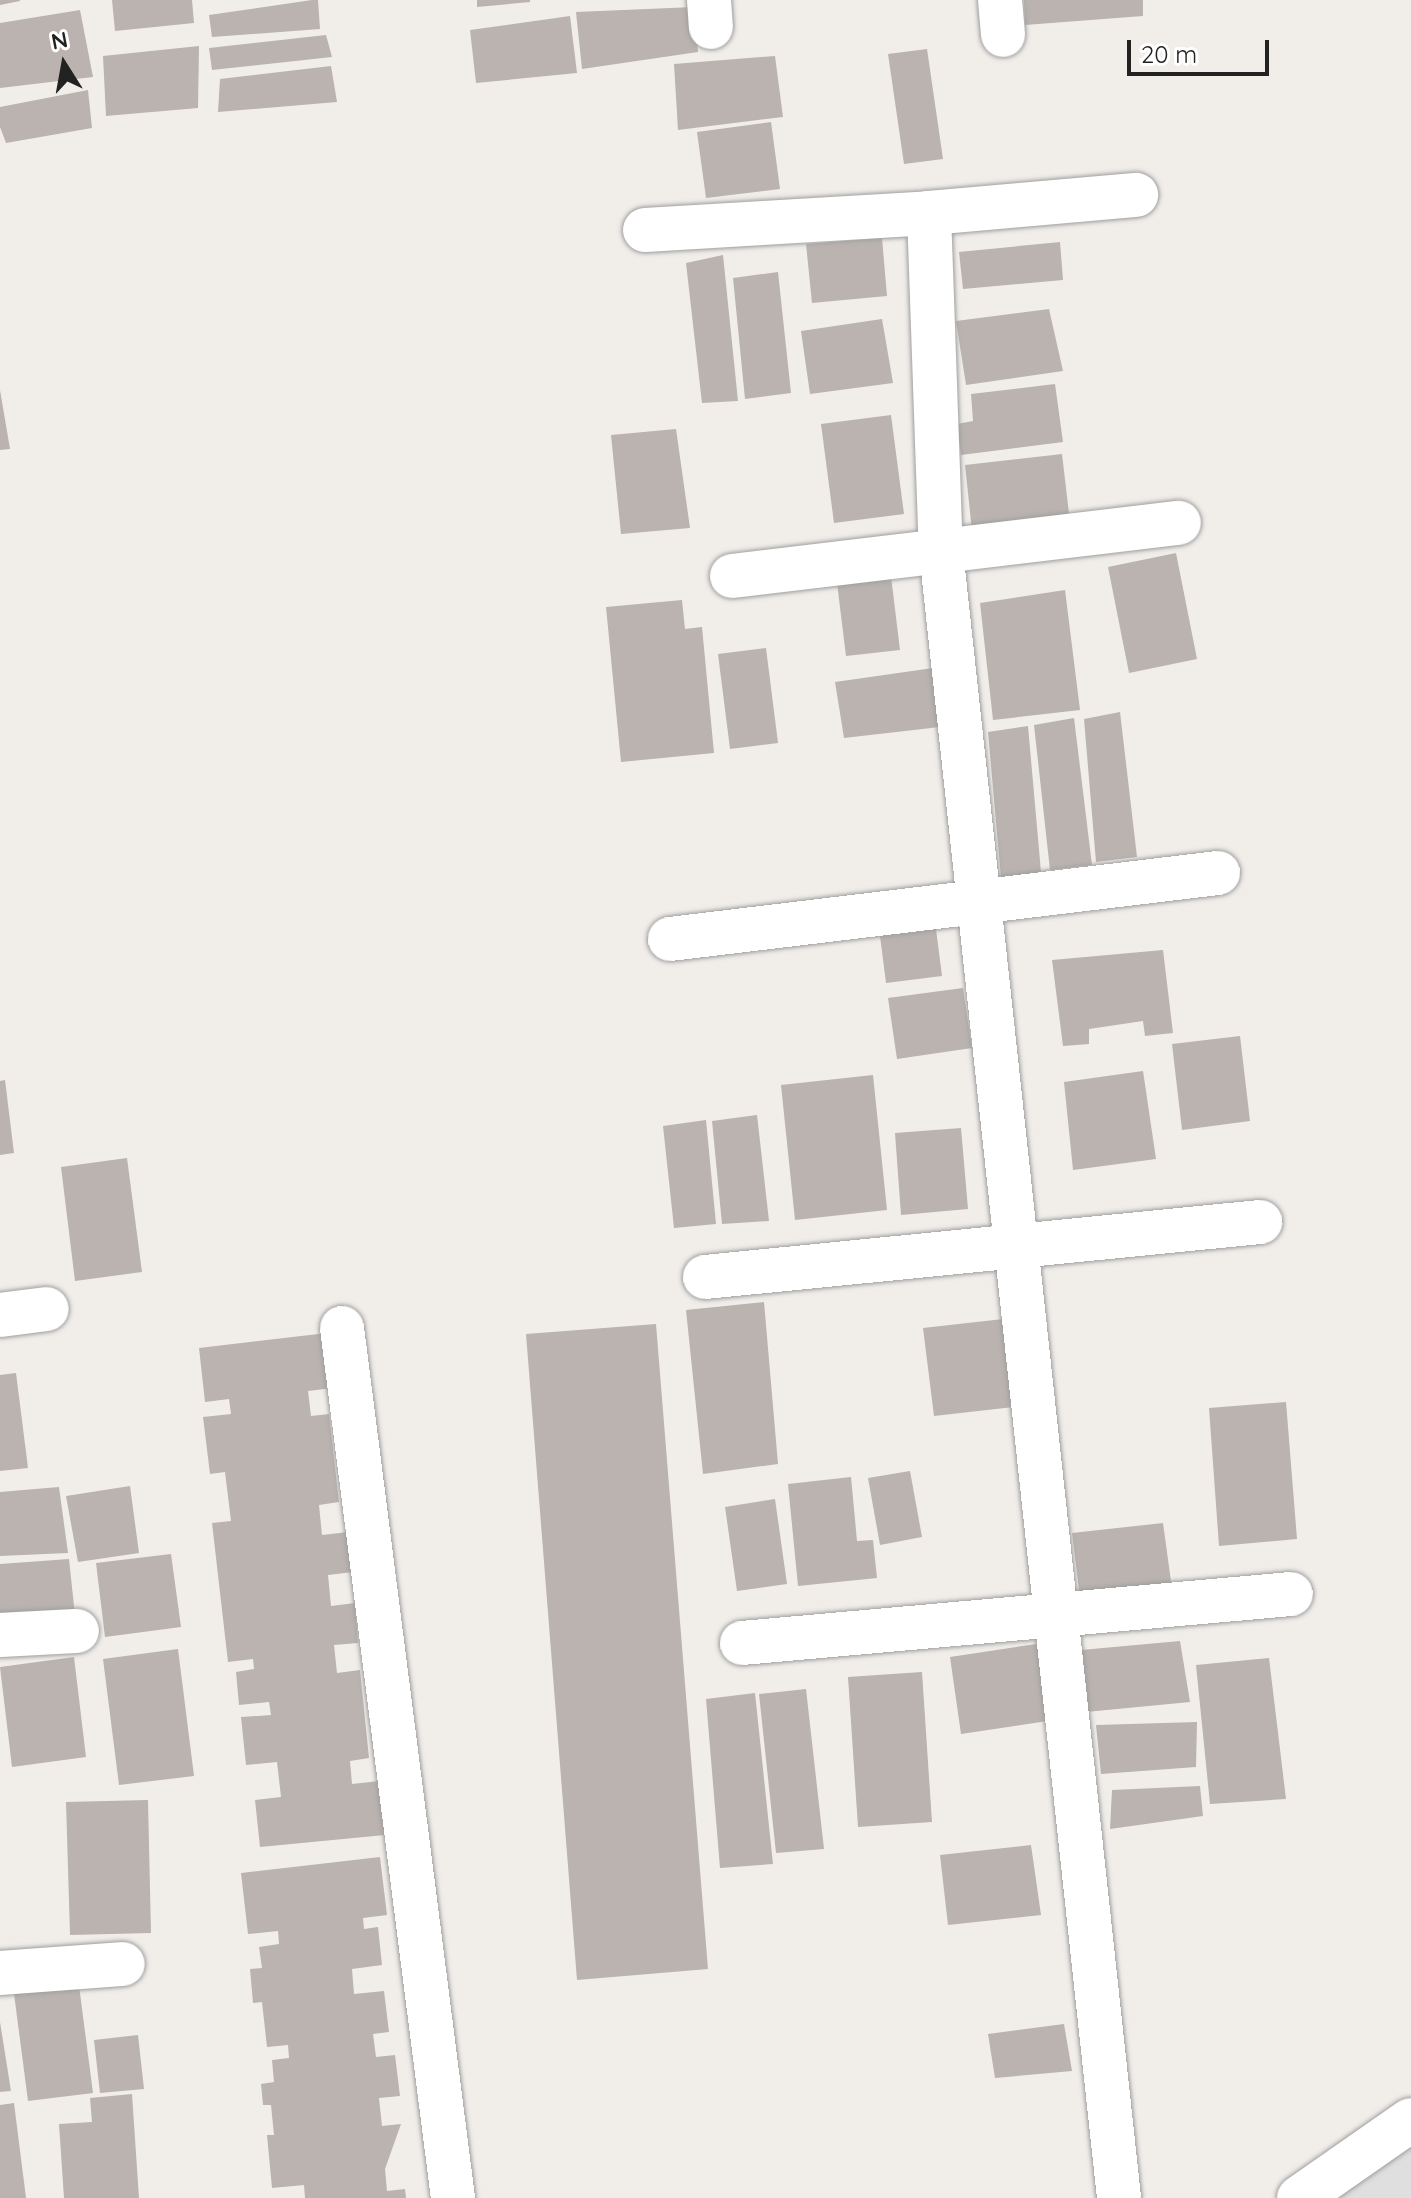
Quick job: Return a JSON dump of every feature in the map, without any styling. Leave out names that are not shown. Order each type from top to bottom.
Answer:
[{"type":"street","points":[[645,230],[929,213],[1136,195]]},
{"type":"street","points":[[929,213],[941,551],[1119,2198]]},
{"type":"street","points":[[732,576],[1179,523]]},
{"type":"street","points":[[670,939],[1218,873]]},
{"type":"street","points":[[705,1277],[1260,1222]]},
{"type":"street","points":[[0,1315],[47,1309]]},
{"type":"street","points":[[342,1328],[453,2198]]},
{"type":"street","points":[[742,1643],[1291,1594]]},
{"type":"street","points":[[0,1635],[77,1631]]},
{"type":"street","points":[[0,1973],[123,1964]]},
{"type":"street","points":[[1299,2198],[1411,2120]]},
{"type":"shaded area","points":[[1411,2135],[1411,2198],[1321,2198]]},
{"type":"building","points":[[0,0],[20,0],[20,1],[0,5]]},
{"type":"building","points":[[112,0],[192,0],[194,23],[115,31]]},
{"type":"building","points":[[318,0],[320,29],[212,37],[209,15]]},
{"type":"building","points":[[477,0],[530,0],[530,2],[477,7]]},
{"type":"building","points":[[1024,0],[1143,0],[1143,16],[1025,25]]},
{"type":"building","points":[[694,7],[698,52],[582,69],[576,12]]},
{"type":"building","points":[[80,10],[93,77],[0,88],[0,23]]},
{"type":"building","points":[[570,16],[577,73],[476,83],[470,30]]},
{"type":"building","points":[[326,35],[332,57],[212,70],[209,48]]},
{"type":"building","points":[[199,46],[198,108],[106,116],[103,56]]},
{"type":"building","points":[[927,49],[943,159],[904,164],[888,54]]},
{"type":"building","points":[[775,56],[783,117],[678,130],[674,64]]},
{"type":"building","points":[[331,66],[337,102],[218,112],[220,79]]},
{"type":"building","points":[[88,90],[92,128],[6,143],[0,127],[0,107]]},
{"type":"building","points":[[771,122],[780,189],[706,198],[697,132]]},
{"type":"building","points":[[882,238],[887,296],[812,303],[806,244]]},
{"type":"building","points":[[1060,242],[1063,280],[963,289],[959,252]]},
{"type":"building","points":[[723,255],[738,401],[702,403],[686,263]]},
{"type":"building","points":[[778,272],[791,393],[745,399],[733,278]]},
{"type":"building","points":[[1049,309],[1063,371],[966,385],[956,321]]},
{"type":"building","points":[[882,319],[893,383],[810,394],[801,331]]},
{"type":"building","points":[[1055,384],[1063,442],[961,455],[957,424],[973,421],[971,394]]},
{"type":"building","points":[[0,390],[10,449],[0,450]]},
{"type":"building","points":[[891,415],[904,514],[834,523],[821,424]]},
{"type":"building","points":[[676,429],[690,528],[621,534],[611,435]]},
{"type":"building","points":[[1062,454],[1070,522],[972,531],[965,465]]},
{"type":"building","points":[[1176,553],[1197,659],[1129,673],[1108,567]]},
{"type":"building","points":[[890,568],[900,650],[846,656],[836,575]]},
{"type":"building","points":[[1065,590],[1080,710],[993,720],[980,603]]},
{"type":"building","points":[[682,600],[685,629],[702,627],[714,753],[621,762],[606,607]]},
{"type":"building","points":[[766,648],[778,743],[730,749],[718,654]]},
{"type":"building","points":[[933,668],[940,727],[844,738],[835,682]]},
{"type":"building","points":[[1120,712],[1137,857],[1096,862],[1084,719]]},
{"type":"building","points":[[1074,718],[1092,865],[1050,870],[1034,725]]},
{"type":"building","points":[[1028,726],[1041,872],[1001,878],[988,732]]},
{"type":"building","points":[[936,929],[942,976],[886,983],[880,936]]},
{"type":"building","points":[[1163,950],[1173,1033],[1145,1036],[1143,1021],[1089,1029],[1089,1044],[1063,1046],[1052,960]]},
{"type":"building","points":[[963,988],[972,1048],[897,1059],[888,998]]},
{"type":"building","points":[[1240,1036],[1250,1121],[1182,1130],[1172,1044]]},
{"type":"building","points":[[1143,1071],[1156,1159],[1073,1170],[1064,1082]]},
{"type":"building","points":[[873,1075],[887,1210],[795,1220],[781,1085]]},
{"type":"building","points":[[5,1080],[14,1153],[0,1155],[0,1081]]},
{"type":"building","points":[[757,1115],[769,1221],[722,1224],[712,1121]]},
{"type":"building","points":[[706,1120],[716,1224],[674,1228],[663,1126]]},
{"type":"building","points":[[961,1128],[968,1209],[901,1215],[895,1133]]},
{"type":"building","points":[[127,1158],[142,1272],[75,1281],[61,1167]]},
{"type":"building","points":[[764,1302],[778,1464],[703,1474],[686,1310]]},
{"type":"building","points":[[1012,1318],[1023,1406],[934,1416],[923,1328]]},
{"type":"building","points":[[656,1324],[708,1969],[577,1980],[526,1334]]},
{"type":"building","points":[[327,1333],[333,1388],[308,1391],[311,1416],[329,1414],[339,1502],[319,1505],[322,1535],[348,1532],[353,1572],[328,1575],[331,1606],[355,1603],[358,1643],[334,1645],[337,1673],[360,1670],[369,1758],[350,1761],[352,1784],[379,1781],[385,1835],[260,1847],[255,1800],[281,1797],[277,1762],[246,1765],[241,1717],[271,1715],[269,1702],[239,1705],[236,1672],[254,1669],[253,1659],[228,1662],[212,1523],[231,1521],[225,1472],[210,1474],[203,1417],[231,1414],[229,1399],[205,1402],[199,1348]]},
{"type":"building","points":[[16,1373],[28,1468],[0,1471],[0,1375]]},
{"type":"building","points":[[1286,1402],[1297,1539],[1219,1546],[1209,1408]]},
{"type":"building","points":[[910,1471],[922,1537],[880,1545],[868,1478]]},
{"type":"building","points":[[851,1477],[857,1541],[873,1540],[877,1578],[798,1586],[788,1484]]},
{"type":"building","points":[[130,1486],[139,1553],[78,1562],[66,1496]]},
{"type":"building","points":[[59,1487],[68,1553],[0,1556],[0,1492]]},
{"type":"building","points":[[775,1499],[787,1584],[737,1591],[725,1507]]},
{"type":"building","points":[[1163,1523],[1173,1596],[1081,1606],[1072,1533]]},
{"type":"building","points":[[171,1554],[181,1627],[105,1637],[96,1563]]},
{"type":"building","points":[[69,1559],[76,1625],[0,1627],[0,1564]]},
{"type":"building","points":[[1180,1641],[1190,1702],[1086,1712],[1081,1650]]},
{"type":"building","points":[[1043,1643],[1054,1720],[961,1734],[950,1657]]},
{"type":"building","points":[[178,1649],[194,1776],[119,1785],[103,1659]]},
{"type":"building","points":[[74,1657],[86,1757],[12,1767],[0,1667]]},
{"type":"building","points":[[1269,1658],[1286,1799],[1210,1804],[1196,1665]]},
{"type":"building","points":[[922,1672],[932,1822],[858,1827],[848,1677]]},
{"type":"building","points":[[806,1689],[824,1849],[776,1853],[759,1694]]},
{"type":"building","points":[[755,1693],[773,1864],[720,1868],[706,1699]]},
{"type":"building","points":[[1197,1722],[1196,1767],[1101,1774],[1096,1725]]},
{"type":"building","points":[[1200,1786],[1203,1816],[1110,1829],[1112,1790]]},
{"type":"building","points":[[148,1800],[151,1933],[70,1935],[66,1802]]},
{"type":"building","points":[[1031,1845],[1041,1915],[948,1925],[940,1855]]},
{"type":"building","points":[[380,1857],[387,1915],[363,1918],[364,1929],[378,1927],[382,1965],[352,1969],[354,1994],[384,1991],[389,2032],[373,2034],[376,2057],[395,2055],[400,2096],[379,2098],[382,2126],[401,2124],[385,2169],[387,2191],[405,2189],[406,2198],[305,2198],[304,2185],[272,2188],[267,2135],[274,2135],[271,2105],[263,2105],[261,2084],[274,2082],[272,2060],[289,2058],[288,2045],[267,2047],[262,2002],[253,2003],[250,1969],[262,1968],[259,1947],[279,1944],[278,1931],[248,1934],[241,1873]]},
{"type":"building","points":[[78,1978],[93,2093],[28,2101],[13,1986]]},
{"type":"building","points":[[0,2022],[11,2091],[0,2092]]},
{"type":"building","points":[[1064,2024],[1072,2071],[995,2078],[988,2034]]},
{"type":"building","points":[[138,2035],[144,2089],[100,2093],[94,2040]]},
{"type":"building","points":[[132,2094],[139,2198],[64,2198],[59,2124],[92,2122],[90,2098]]},
{"type":"building","points":[[14,2103],[26,2198],[0,2198],[0,2105]]}]
